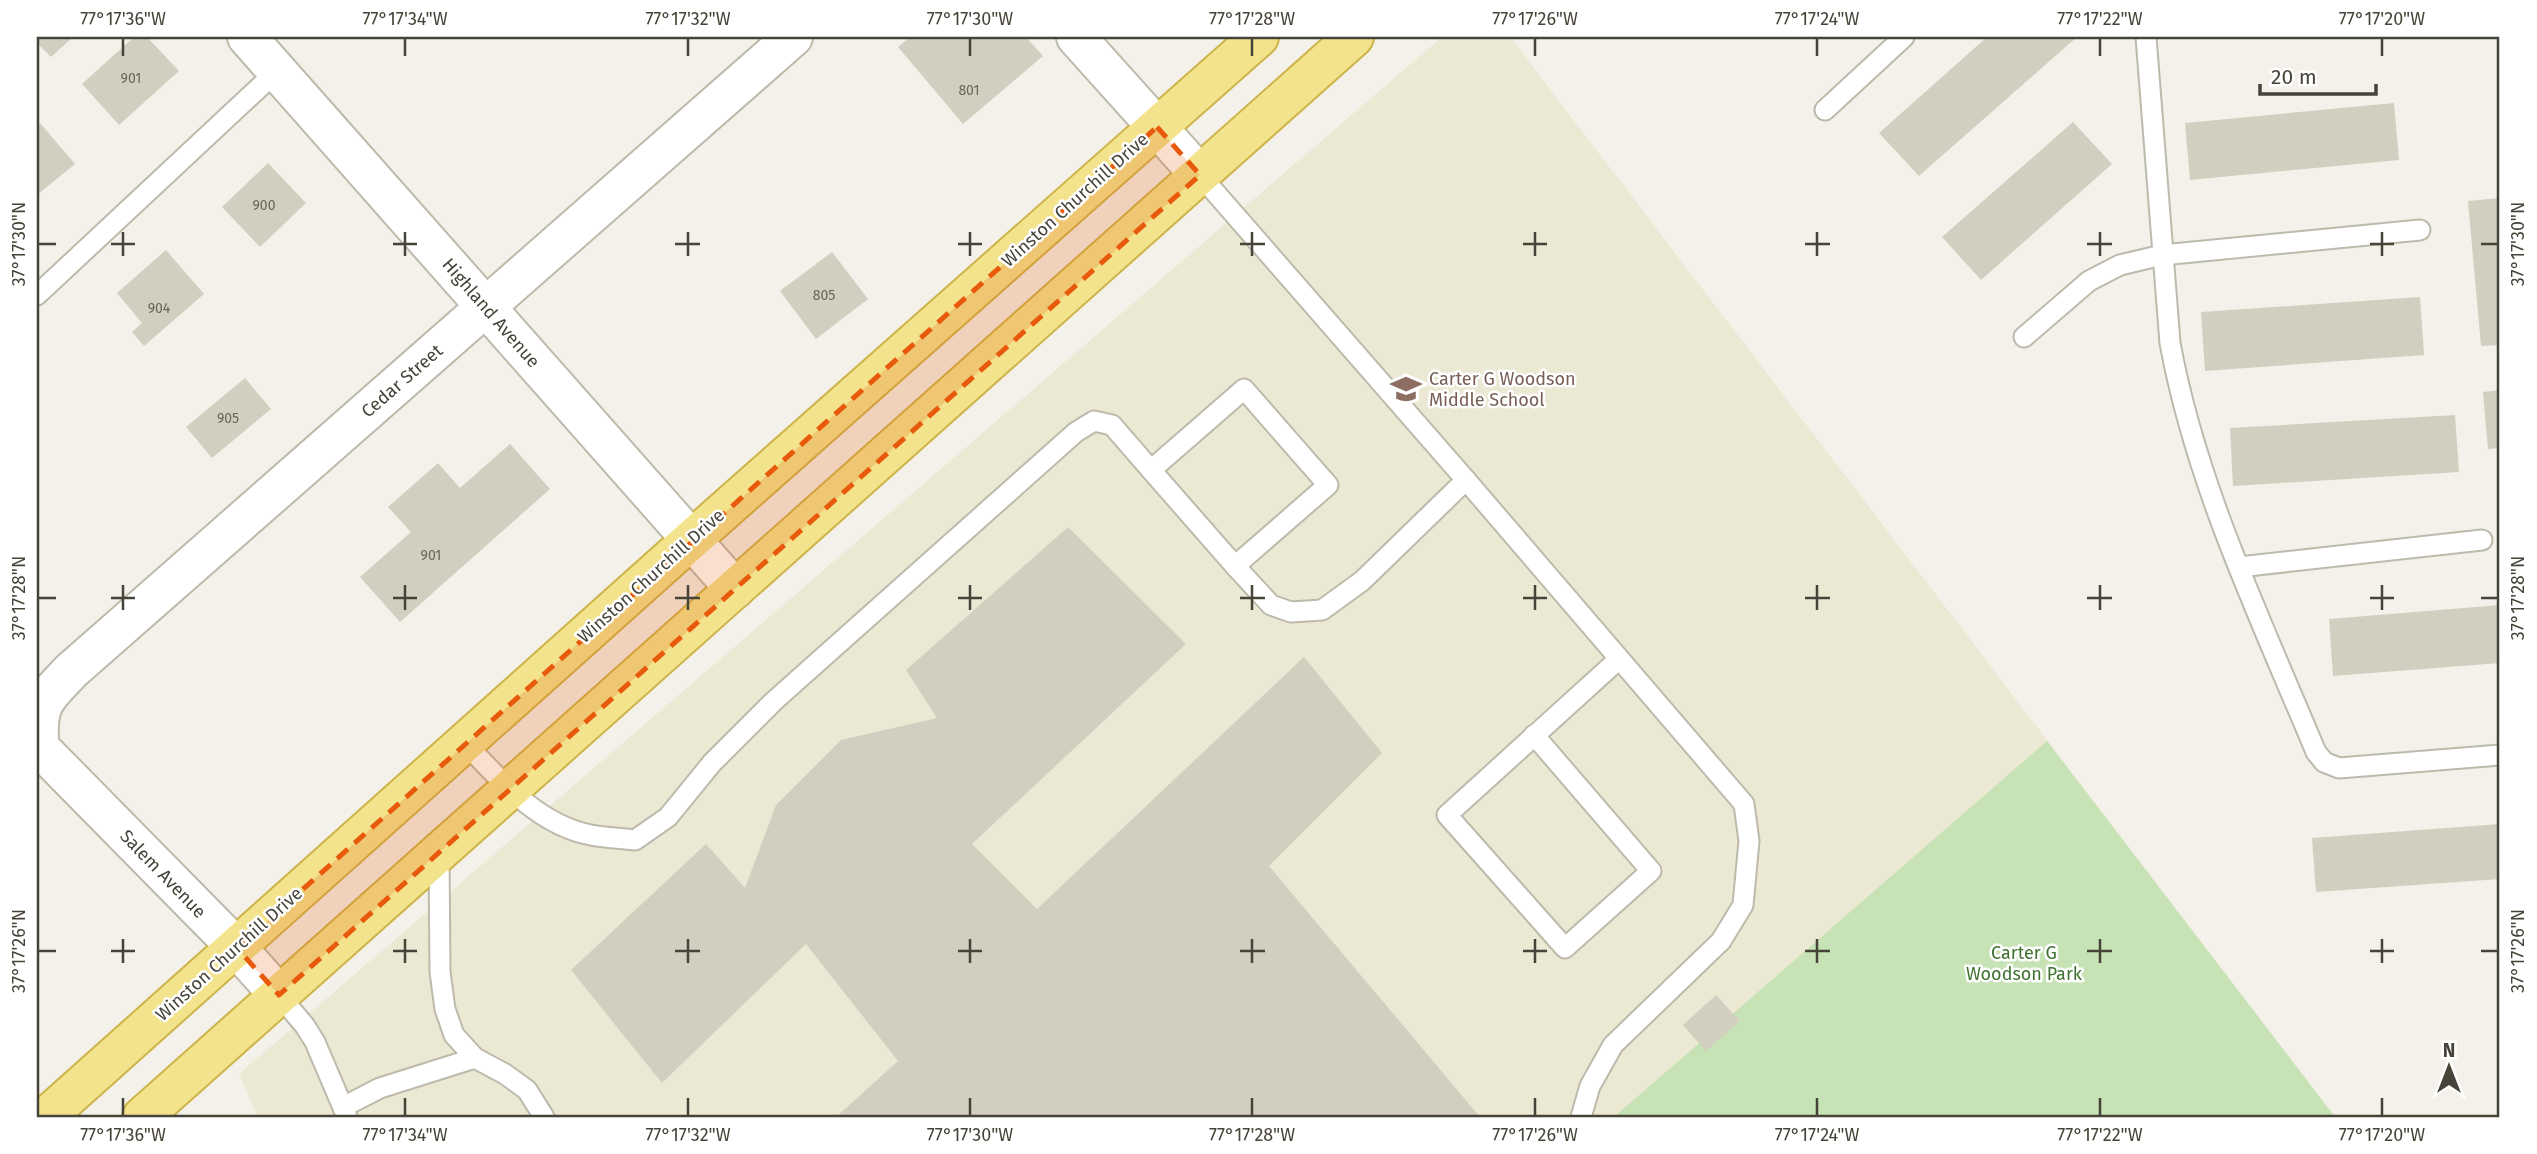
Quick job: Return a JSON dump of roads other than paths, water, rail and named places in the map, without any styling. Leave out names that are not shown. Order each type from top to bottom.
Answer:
[{"type":"highway","name":"Winston Churchill Drive","points":[[46,1117],[1259,37]]},
{"type":"highway","points":[[142,1117],[1354,37]]},
{"type":"street","name":"Highland Avenue","points":[[247,37],[735,589]]},
{"type":"street","name":"Cedar Street","points":[[42,747],[38,718],[43,702],[71,671],[793,37]]},
{"type":"street","points":[[1076,37],[1200,174]]},
{"type":"street","name":"Salem Avenue","points":[[42,747],[237,948],[279,995]]},
{"type":"lane","points":[[1825,110],[1903,37]]},
{"type":"lane","points":[[2146,37],[2169,343],[2178,386],[2239,567],[2316,752],[2324,762],[2339,768],[2500,755]]},
{"type":"lane","points":[[37,295],[278,71]]},
{"type":"lane","points":[[1200,174],[1744,804],[1749,841],[1742,905],[1721,941],[1614,1045],[1590,1086],[1581,1117]]},
{"type":"lane","points":[[2024,337],[2089,281],[2120,265],[2162,255],[2420,230]]},
{"type":"lane","points":[[1151,470],[1244,389],[1278,427],[1328,485],[1235,566]]},
{"type":"lane","points":[[465,743],[509,790],[551,820],[589,835],[635,840],[668,817],[712,763],[774,701],[1076,432],[1094,421],[1112,425],[1271,605],[1291,612],[1322,610],[1362,581],[1466,480]]},
{"type":"lane","points":[[2239,567],[2482,540]]},
{"type":"lane","points":[[1534,735],[1651,871],[1565,948],[1447,815],[1534,735],[1619,659]]},
{"type":"lane","points":[[439,853],[440,972],[445,1009],[454,1035],[475,1058],[527,1090],[544,1117]]},
{"type":"lane","points":[[279,995],[315,1042],[345,1112],[380,1088],[475,1058]]},
{"type":"place","name":"Carter G Woodson Middle School","points":[[1406,389]]},
{"type":"park label","name":"Carter G Woodson Park","points":[[2024,963]]}]
